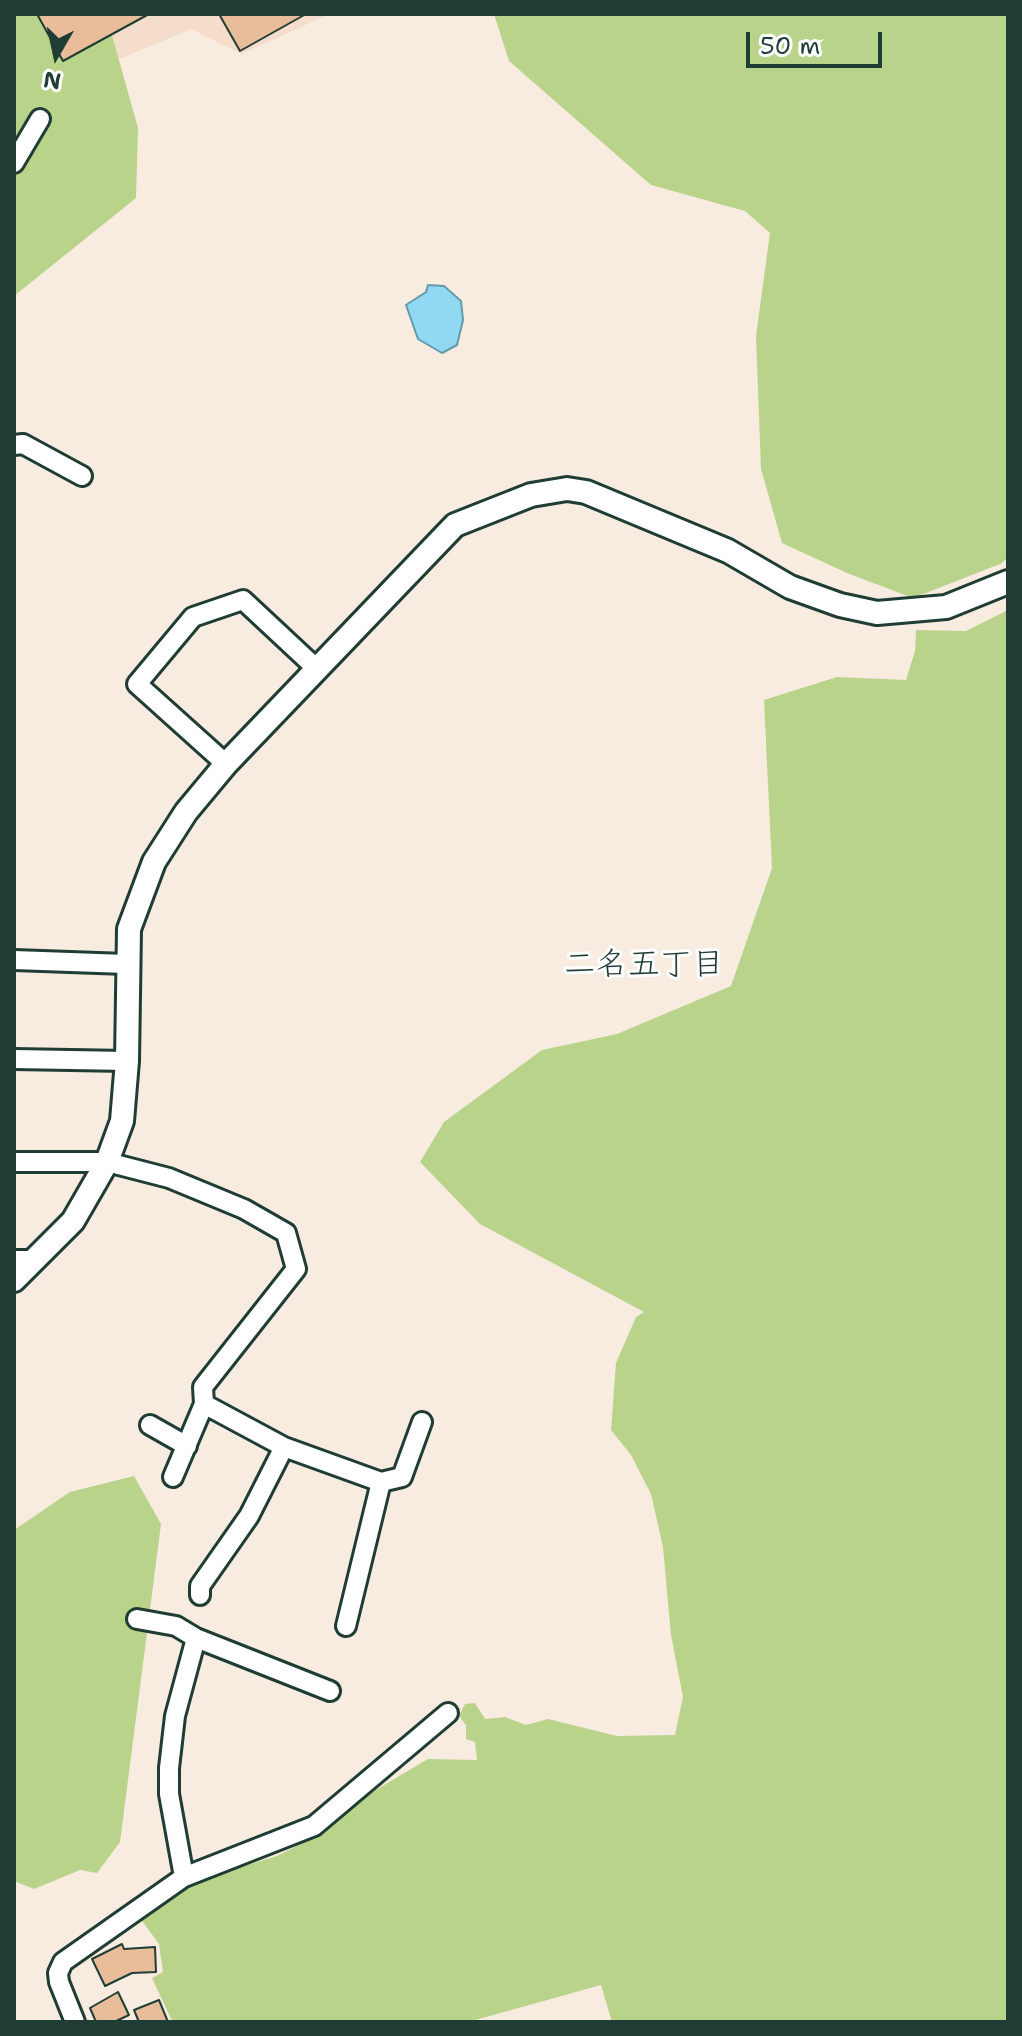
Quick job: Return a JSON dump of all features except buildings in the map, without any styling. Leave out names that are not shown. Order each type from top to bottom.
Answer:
[{"type":"street","points":[[14,163],[40,119]]},
{"type":"street","points":[[14,445],[23,444],[82,476]]},
{"type":"street","points":[[14,1280],[24,1260],[73,1221],[107,1162],[122,1121],[127,1061],[126,964],[129,929],[154,862],[186,812],[226,764],[455,525],[531,495],[567,489],[586,492],[728,551],[790,587],[852,608],[877,613],[946,607],[1008,582]]},
{"type":"street","points":[[226,764],[137,684],[193,617],[243,600],[317,669]]},
{"type":"street","points":[[14,960],[126,964]]},
{"type":"street","points":[[14,1059],[127,1061]]},
{"type":"street","points":[[14,1162],[107,1162],[169,1178],[244,1209],[286,1233],[296,1269],[203,1387],[204,1404],[173,1477]]},
{"type":"street","points":[[204,1404],[284,1447],[381,1482],[402,1477],[422,1422]]},
{"type":"street","points":[[150,1425],[187,1446]]},
{"type":"street","points":[[200,1595],[200,1586],[249,1516],[284,1447]]},
{"type":"street","points":[[346,1626],[381,1482]]},
{"type":"street","points":[[137,1619],[176,1626],[196,1638],[330,1691]]},
{"type":"street","points":[[184,1877],[169,1794],[169,1768],[175,1716],[196,1638]]},
{"type":"street","points":[[75,2022],[59,1982],[58,1973],[63,1962],[184,1877],[314,1826],[448,1713]]},
{"type":"shaded area","points":[[14,14],[330,14],[241,54],[191,29],[81,75]]},
{"type":"green space","points":[[14,14],[106,14],[138,128],[136,198],[14,296]]},
{"type":"green space","points":[[494,14],[1008,14],[1008,558],[1000,564],[913,598],[847,573],[782,543],[761,469],[756,336],[770,233],[745,211],[651,185],[509,61]]},
{"type":"green space","points":[[1008,610],[1008,2022],[612,2022],[601,1985],[468,2022],[172,2021],[152,1978],[163,1972],[159,1944],[140,1918],[189,1883],[277,1856],[325,1832],[369,1794],[428,1759],[477,1760],[475,1742],[466,1739],[466,1725],[459,1716],[465,1704],[475,1703],[485,1719],[505,1717],[526,1725],[548,1719],[617,1736],[675,1735],[683,1697],[671,1635],[663,1547],[651,1494],[631,1455],[611,1430],[616,1363],[636,1317],[644,1312],[480,1224],[420,1162],[444,1122],[542,1050],[617,1034],[731,986],[772,868],[764,700],[837,677],[906,680],[915,651],[916,630],[966,631]]},
{"type":"green space","points":[[134,1476],[161,1524],[120,1842],[97,1873],[80,1870],[34,1889],[14,1881],[14,1530],[70,1492]]},
{"type":"water","points":[[428,285],[444,286],[461,301],[463,320],[457,345],[442,353],[418,339],[406,305],[426,292]]},
{"type":"district","name":"二名五丁目","points":[[644,966]]}]
